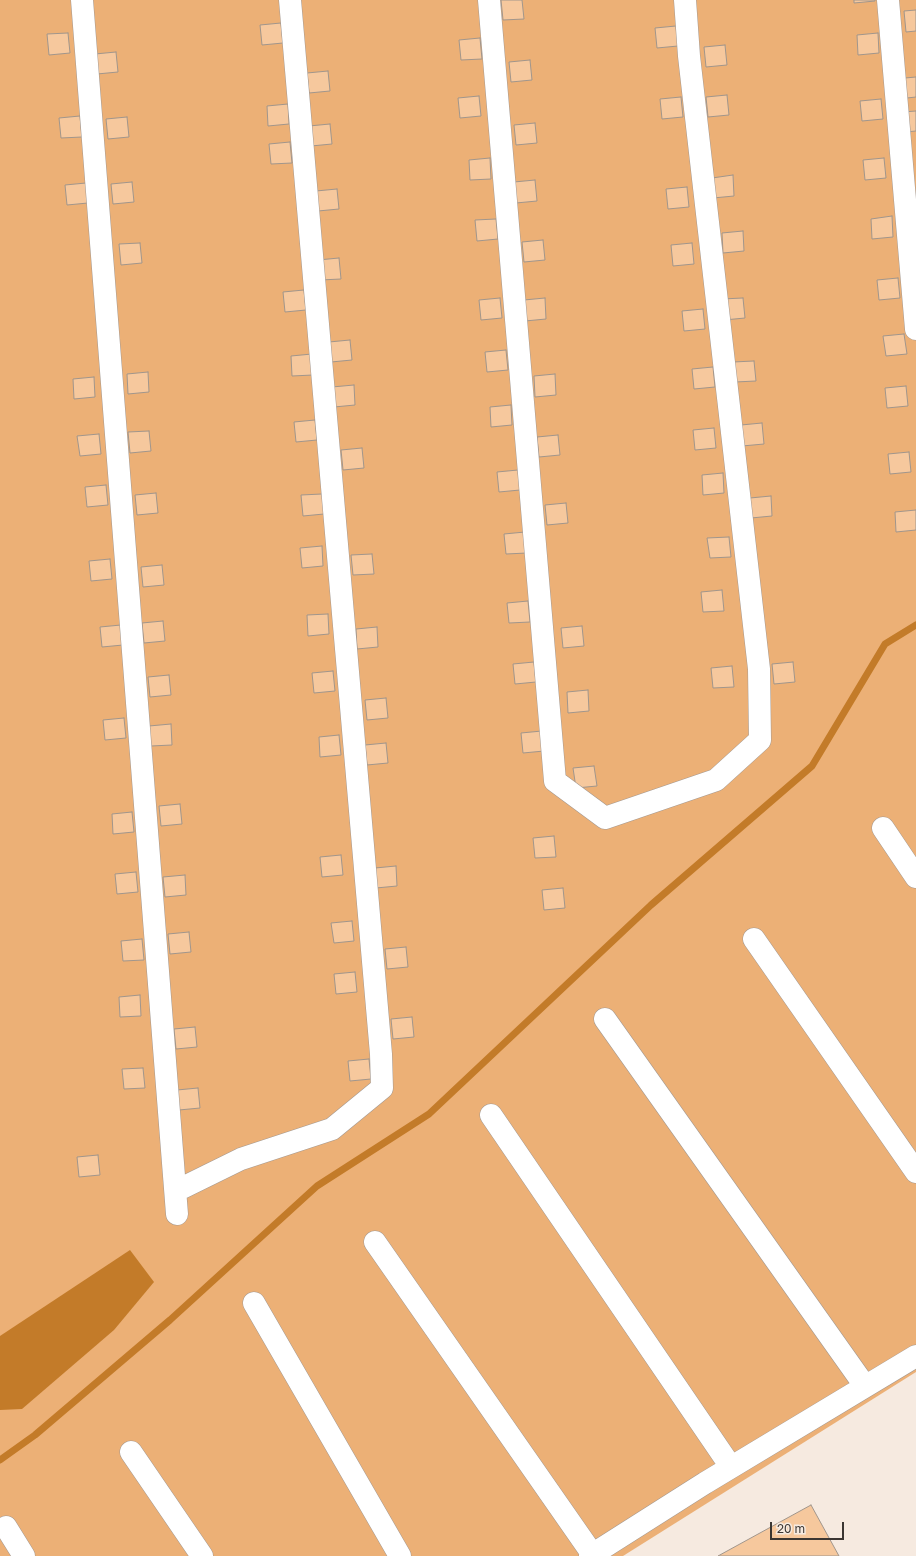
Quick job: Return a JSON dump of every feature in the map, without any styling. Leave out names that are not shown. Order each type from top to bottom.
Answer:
[{"type":"street","points":[[82,0],[177,1214]]},
{"type":"street","points":[[176,1191],[241,1159],[332,1130],[382,1088],[381,1046],[290,0]]},
{"type":"street","points":[[489,0],[555,781],[605,818],[716,780],[760,740],[759,669],[689,56],[685,0]]},
{"type":"street","points":[[888,0],[916,329]]},
{"type":"street","points":[[883,828],[916,877]]},
{"type":"street","points":[[754,939],[916,1172]]},
{"type":"street","points":[[605,1019],[865,1386]]},
{"type":"street","points":[[491,1116],[731,1467]]},
{"type":"street","points":[[375,1242],[591,1555],[731,1467],[916,1356]]},
{"type":"street","points":[[254,1303],[400,1556]]},
{"type":"street","points":[[131,1452],[202,1556]]},
{"type":"street","points":[[6,1527],[24,1556]]},
{"type":"shaded area","points":[[0,0],[916,0],[916,1372],[623,1556],[0,1556]]},
{"type":"shaded area","points":[[130,1250],[154,1282],[114,1330],[22,1409],[0,1410],[0,1336]]},
{"type":"building","points":[[501,0],[522,0],[524,19],[503,20]]},
{"type":"building","points":[[854,0],[875,0],[875,1],[854,3]]},
{"type":"building","points":[[916,10],[916,31],[906,32],[904,11]]},
{"type":"building","points":[[281,23],[283,43],[262,45],[260,25]]},
{"type":"building","points":[[676,26],[678,46],[657,48],[655,28]]},
{"type":"building","points":[[68,33],[70,53],[49,55],[47,34]]},
{"type":"building","points":[[878,33],[879,53],[858,55],[857,35]]},
{"type":"building","points":[[480,38],[482,59],[461,60],[459,40]]},
{"type":"building","points":[[725,45],[727,65],[706,67],[704,47]]},
{"type":"building","points":[[116,52],[118,72],[97,74],[95,54]]},
{"type":"building","points":[[530,60],[532,80],[511,82],[509,62]]},
{"type":"building","points":[[328,71],[330,91],[309,93],[307,73]]},
{"type":"building","points":[[916,77],[916,97],[907,98],[905,78]]},
{"type":"building","points":[[727,95],[729,115],[708,117],[706,97]]},
{"type":"building","points":[[479,96],[481,116],[460,118],[458,98]]},
{"type":"building","points":[[681,97],[683,117],[662,119],[660,99]]},
{"type":"building","points":[[881,99],[883,119],[862,121],[860,101]]},
{"type":"building","points":[[288,104],[289,124],[268,126],[267,106]]},
{"type":"building","points":[[916,111],[916,131],[905,132],[903,112]]},
{"type":"building","points":[[80,116],[82,137],[61,138],[59,118]]},
{"type":"building","points":[[127,117],[129,137],[108,139],[106,119]]},
{"type":"building","points":[[535,123],[537,143],[516,145],[514,125]]},
{"type":"building","points":[[330,124],[332,144],[311,146],[309,126]]},
{"type":"building","points":[[290,142],[292,163],[271,164],[269,144]]},
{"type":"building","points":[[490,158],[491,179],[470,180],[469,160]]},
{"type":"building","points":[[884,158],[886,178],[865,180],[863,160]]},
{"type":"building","points":[[733,175],[734,196],[713,198],[712,178]]},
{"type":"building","points":[[535,180],[537,201],[516,203],[514,182]]},
{"type":"building","points":[[132,182],[134,202],[113,204],[111,184]]},
{"type":"building","points":[[86,183],[88,203],[67,205],[65,185]]},
{"type":"building","points":[[687,187],[689,207],[668,209],[666,189]]},
{"type":"building","points":[[337,189],[339,209],[318,211],[316,191]]},
{"type":"building","points":[[892,216],[893,237],[872,239],[871,219]]},
{"type":"building","points":[[496,219],[498,239],[477,241],[475,220]]},
{"type":"building","points":[[743,231],[744,251],[723,253],[722,233]]},
{"type":"building","points":[[543,240],[545,260],[524,262],[522,242]]},
{"type":"building","points":[[140,243],[142,263],[121,265],[119,244]]},
{"type":"building","points":[[692,243],[694,264],[673,266],[671,245]]},
{"type":"building","points":[[339,258],[341,279],[320,280],[318,260]]},
{"type":"building","points":[[898,278],[900,298],[879,300],[877,280]]},
{"type":"building","points":[[304,290],[306,310],[285,312],[283,292]]},
{"type":"building","points":[[500,298],[502,318],[481,320],[479,300]]},
{"type":"building","points":[[545,298],[546,319],[525,321],[524,300]]},
{"type":"building","points":[[743,298],[745,318],[724,320],[722,299]]},
{"type":"building","points":[[703,309],[705,329],[684,331],[682,311]]},
{"type":"building","points":[[904,334],[907,354],[886,356],[883,336]]},
{"type":"building","points":[[350,340],[352,360],[331,362],[329,342]]},
{"type":"building","points":[[506,350],[508,370],[487,372],[485,352]]},
{"type":"building","points":[[312,354],[313,375],[292,376],[291,356]]},
{"type":"building","points":[[754,361],[756,381],[735,382],[733,362]]},
{"type":"building","points":[[713,367],[715,387],[694,389],[692,369]]},
{"type":"building","points":[[148,372],[149,392],[128,394],[127,374]]},
{"type":"building","points":[[555,374],[556,395],[535,397],[534,376]]},
{"type":"building","points":[[94,377],[95,397],[74,399],[73,379]]},
{"type":"building","points":[[354,385],[355,405],[334,407],[332,387]]},
{"type":"building","points":[[906,386],[908,406],[887,408],[885,388]]},
{"type":"building","points":[[511,405],[512,425],[491,427],[490,407]]},
{"type":"building","points":[[315,420],[317,440],[296,442],[294,422]]},
{"type":"building","points":[[762,423],[764,444],[742,446],[741,425]]},
{"type":"building","points":[[714,428],[716,448],[695,450],[693,430]]},
{"type":"building","points":[[149,431],[151,451],[130,453],[128,432]]},
{"type":"building","points":[[99,434],[101,454],[80,456],[77,436]]},
{"type":"building","points":[[558,435],[560,455],[539,457],[537,437]]},
{"type":"building","points":[[362,448],[364,468],[343,470],[341,450]]},
{"type":"building","points":[[909,452],[911,472],[890,474],[888,454]]},
{"type":"building","points":[[518,470],[520,490],[499,492],[497,472]]},
{"type":"building","points":[[723,473],[724,493],[703,495],[702,475]]},
{"type":"building","points":[[106,485],[108,505],[87,507],[85,487]]},
{"type":"building","points":[[156,493],[158,513],[137,515],[135,495]]},
{"type":"building","points":[[322,494],[324,514],[303,516],[301,495]]},
{"type":"building","points":[[771,496],[772,516],[751,518],[750,498]]},
{"type":"building","points":[[566,503],[568,523],[547,525],[545,505]]},
{"type":"building","points":[[916,510],[916,530],[896,532],[895,512]]},
{"type":"building","points":[[525,532],[527,553],[506,554],[504,534]]},
{"type":"building","points":[[729,537],[731,557],[710,558],[707,538]]},
{"type":"building","points":[[322,546],[323,566],[302,568],[300,548]]},
{"type":"building","points":[[372,554],[374,574],[353,575],[351,555]]},
{"type":"building","points":[[110,559],[112,579],[91,581],[89,561]]},
{"type":"building","points":[[162,565],[164,585],[143,587],[141,567]]},
{"type":"building","points":[[722,590],[724,611],[703,612],[701,592]]},
{"type":"building","points":[[528,601],[530,622],[509,623],[507,603]]},
{"type":"building","points":[[328,614],[329,634],[308,636],[307,615]]},
{"type":"building","points":[[163,621],[165,641],[144,643],[142,623]]},
{"type":"building","points":[[121,625],[123,645],[102,647],[100,627]]},
{"type":"building","points":[[582,626],[584,646],[563,648],[561,628]]},
{"type":"building","points":[[377,627],[378,647],[357,649],[356,629]]},
{"type":"building","points":[[534,662],[536,682],[515,684],[513,664]]},
{"type":"building","points":[[793,662],[795,682],[774,684],[772,664]]},
{"type":"building","points":[[732,666],[734,687],[713,688],[711,668]]},
{"type":"building","points":[[333,671],[335,691],[314,693],[312,673]]},
{"type":"building","points":[[169,675],[171,695],[150,697],[148,677]]},
{"type":"building","points":[[588,690],[589,711],[568,713],[567,692]]},
{"type":"building","points":[[386,698],[388,718],[367,720],[365,700]]},
{"type":"building","points":[[124,718],[126,738],[105,740],[103,720]]},
{"type":"building","points":[[171,724],[172,745],[151,746],[149,726]]},
{"type":"building","points":[[542,731],[544,751],[523,753],[521,733]]},
{"type":"building","points":[[339,735],[341,755],[320,757],[319,737]]},
{"type":"building","points":[[386,743],[388,763],[367,765],[365,745]]},
{"type":"building","points":[[594,766],[597,786],[576,788],[573,768]]},
{"type":"building","points":[[180,804],[182,824],[161,826],[159,806]]},
{"type":"building","points":[[132,812],[134,832],[113,834],[112,814]]},
{"type":"building","points":[[554,836],[556,857],[535,858],[533,838]]},
{"type":"building","points":[[341,855],[343,875],[322,877],[320,857]]},
{"type":"building","points":[[396,866],[397,886],[376,888],[375,868]]},
{"type":"building","points":[[136,872],[138,892],[117,894],[115,874]]},
{"type":"building","points":[[185,875],[186,895],[165,897],[163,877]]},
{"type":"building","points":[[563,888],[565,908],[544,910],[542,890]]},
{"type":"building","points":[[352,921],[354,941],[334,943],[331,923]]},
{"type":"building","points":[[189,932],[191,952],[170,954],[168,934]]},
{"type":"building","points":[[142,939],[144,960],[123,961],[121,941]]},
{"type":"building","points":[[406,947],[408,967],[387,969],[385,949]]},
{"type":"building","points":[[355,972],[357,992],[336,994],[334,974]]},
{"type":"building","points":[[140,995],[141,1016],[120,1017],[119,997]]},
{"type":"building","points":[[412,1017],[414,1037],[393,1039],[391,1019]]},
{"type":"building","points":[[195,1027],[197,1047],[176,1049],[174,1029]]},
{"type":"building","points":[[369,1059],[371,1079],[350,1081],[348,1061]]},
{"type":"building","points":[[143,1068],[145,1088],[124,1089],[122,1069]]},
{"type":"building","points":[[198,1088],[200,1108],[179,1110],[177,1090]]},
{"type":"building","points":[[98,1155],[100,1175],[79,1177],[77,1157]]},
{"type":"building","points":[[811,1505],[839,1556],[718,1556]]},
{"type":"waterway","points":[[0,1460],[35,1435],[170,1320],[317,1186],[429,1114],[651,905],[812,766],[885,644],[916,625]]}]
